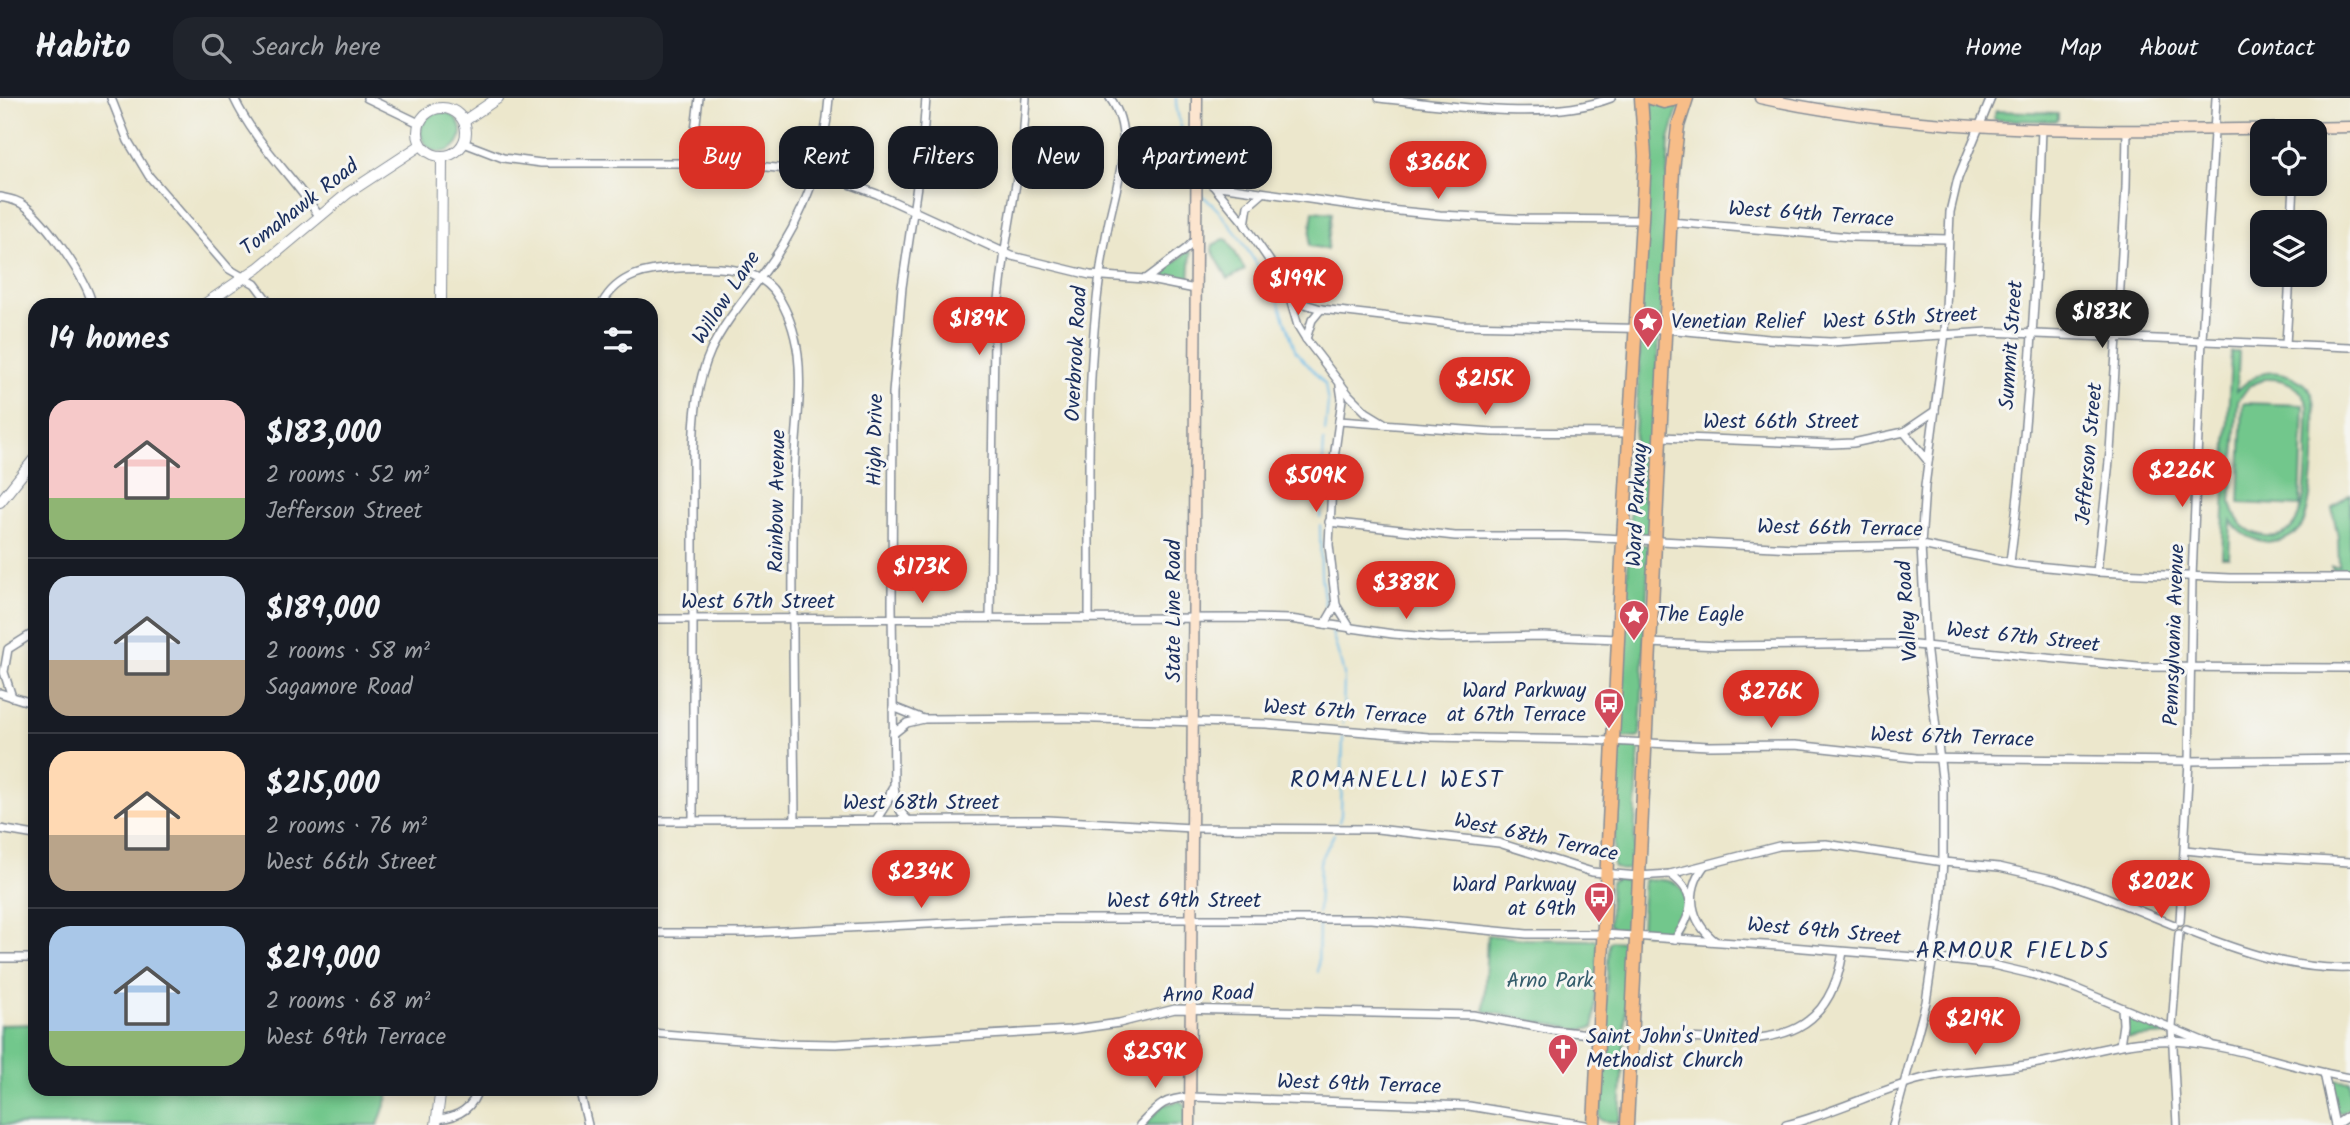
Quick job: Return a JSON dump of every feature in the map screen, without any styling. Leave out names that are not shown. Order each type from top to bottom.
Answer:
[{"type":"main road","name":"State Line Road","points":[[1197,98],[1197,126]]},
{"type":"main road","name":"Ward Parkway","points":[[1594,1125],[1645,156],[1641,98]]},
{"type":"main road","points":[[1651,98],[1664,102],[1684,98]]},
{"type":"main road","name":"Ward Parkway","points":[[1627,1125],[1670,222],[1675,146],[1684,98]]},
{"type":"main road","points":[[1760,98],[1887,120],[1978,127],[2042,130],[2250,129]]},
{"type":"main road","points":[[2327,128],[2350,127]]},
{"type":"main road","name":"State Line Road","points":[[1190,1125],[1196,189]]},
{"type":"street","points":[[111,98],[128,141],[149,176],[229,269],[254,284],[265,298]]},
{"type":"street","points":[[234,98],[261,143],[304,193],[319,216]]},
{"type":"street","points":[[367,98],[419,123]]},
{"type":"street","points":[[431,98],[431,111]]},
{"type":"street","points":[[453,98],[453,110]]},
{"type":"street","points":[[464,121],[498,98]]},
{"type":"street","points":[[696,126],[699,98]]},
{"type":"street","name":"Willow Lane","points":[[827,126],[829,98]]},
{"type":"street","name":"High Drive","points":[[908,820],[895,802],[894,784],[892,619],[895,348],[922,152],[926,98]]},
{"type":"street","points":[[990,618],[992,386],[997,308],[1023,142],[1026,98]]},
{"type":"street","name":"Overbrook Road","points":[[1089,618],[1091,397],[1100,276],[1124,142],[1120,115],[1110,98]]},
{"type":"street","points":[[1379,98],[1510,110],[1561,108],[1611,98]]},
{"type":"street","name":"Valley Road","points":[[1893,1125],[1926,1002],[1939,916],[1943,862],[1940,758],[1926,645],[1922,545],[1928,462],[1945,333],[1948,239],[1954,192],[1991,98]]},
{"type":"street","name":"Pennsylvania Avenue","points":[[2177,923],[2185,850],[2192,577],[2216,98]]},
{"type":"street","points":[[446,108],[453,110],[464,121],[467,135],[455,153],[442,157],[426,151],[421,145],[418,138],[419,123],[431,111],[446,108]]},
{"type":"street","name":"Summit Street","points":[[2010,562],[2021,479],[2042,130]]},
{"type":"street","name":"Jefferson Street","points":[[2097,572],[2110,452],[2127,130]]},
{"type":"street","points":[[464,143],[488,153],[524,162],[679,163]]},
{"type":"street","name":"Tomahawk Road","points":[[213,298],[258,268],[368,178],[421,145]]},
{"type":"street","points":[[441,298],[442,157]]},
{"type":"street","name":"Willow Lane","points":[[693,821],[693,431],[698,387],[720,333],[772,262],[795,222],[809,189]]},
{"type":"street","points":[[866,189],[1005,252],[1055,268],[1100,276],[1145,279],[1195,289]]},
{"type":"street","points":[[1215,189],[1267,255],[1289,295],[1298,326],[1340,386],[1366,412],[1388,425]]},
{"type":"street","points":[[1238,189],[1440,215],[1642,220]]},
{"type":"street","points":[[1245,225],[1248,206],[1263,193]]},
{"type":"street","points":[[0,197],[18,201],[33,214],[79,273],[89,298]]},
{"type":"street","name":"West 64th Terrace","points":[[1670,222],[1851,237],[1948,239]]},
{"type":"street","points":[[1145,279],[1177,257],[1196,239]]},
{"type":"street","points":[[606,298],[623,281],[648,271],[714,268],[736,270],[759,279]]},
{"type":"street","name":"Rainbow Avenue","points":[[759,279],[776,292],[792,323],[798,353],[799,385],[793,481],[792,711],[795,820]]},
{"type":"street","points":[[2286,344],[2289,287]]},
{"type":"street","name":"West 65th Street","points":[[1289,295],[1295,301],[1321,309],[1460,325],[1666,329],[1830,342],[1945,333],[2031,333],[2350,347]]},
{"type":"street","points":[[1306,339],[1312,320],[1321,309]]},
{"type":"street","points":[[1340,386],[1342,399],[1333,466],[1329,545],[1336,605],[1351,629]]},
{"type":"street","points":[[1928,462],[1904,432],[1935,411]]},
{"type":"street","points":[[1339,421],[1493,432],[1630,433]]},
{"type":"street","name":"West 66th Street","points":[[1661,437],[1831,444],[1853,443],[1904,432]]},
{"type":"street","points":[[0,502],[28,467]]},
{"type":"street","name":"West 66th Terrace","points":[[1329,522],[1455,536],[1566,536],[1794,548],[1922,545],[2010,562],[2097,572],[2192,577],[2350,578]]},
{"type":"street","points":[[1325,624],[1336,605]]},
{"type":"street","name":"West 67th Street","points":[[658,620],[1193,617],[1290,620],[1440,638],[1543,636],[1619,639]]},
{"type":"street","points":[[12,696],[4,672],[4,650],[28,636]]},
{"type":"street","name":"West 67th Street","points":[[1650,643],[1720,646],[1926,645],[2087,663],[2190,668],[2350,668]]},
{"type":"street","points":[[0,693],[28,702]]},
{"type":"street","name":"West 67th Terrace","points":[[893,707],[924,719]]},
{"type":"street","name":"West 67th Terrace","points":[[893,734],[907,723],[924,719],[1063,718],[1266,724],[1429,737],[1709,746],[1795,745],[1896,757],[2189,761],[2350,759]]},
{"type":"street","name":"High Drive","points":[[876,820],[887,803],[894,784]]},
{"type":"street","name":"West 68th Street","points":[[658,821],[1090,821],[1192,828]]},
{"type":"street","name":"West 68th Terrace","points":[[1192,828],[1408,831],[1499,843],[1532,852],[1572,868],[1638,876],[1670,874],[1756,850],[1798,844],[1826,844],[1943,862],[1999,867],[2056,880],[2177,923]]},
{"type":"street","points":[[0,829],[28,834]]},
{"type":"street","points":[[2185,850],[2350,862]]},
{"type":"street","points":[[1675,939],[1688,917],[1694,881],[1704,866]]},
{"type":"street","name":"West 69th Street","points":[[1670,874],[1686,890],[1698,923],[1715,941]]},
{"type":"street","name":"West 69th Street","points":[[658,933],[744,933],[1030,919],[1371,919],[1527,934],[1604,934],[1715,941],[1993,965],[2072,987],[2210,1044]]},
{"type":"street","points":[[2177,923],[2174,930],[2276,961],[2307,967],[2350,968]]},
{"type":"street","points":[[2177,1125],[2172,1027],[2182,932]]},
{"type":"street","points":[[1632,1036],[1746,1040],[1788,1032],[1810,1019],[1829,998],[1840,972],[1843,952]]},
{"type":"street","points":[[0,958],[28,958]]},
{"type":"street","points":[[2120,1045],[2122,1008]]},
{"type":"street","name":"Arno Road","points":[[658,1034],[779,1043],[836,1044],[1070,1030],[1119,1023],[1169,1010],[1190,1009],[1473,1015],[1552,1031],[1599,1035]]},
{"type":"street","points":[[1786,1125],[1823,1115],[1904,1084],[1958,1073],[2038,1063],[2120,1045],[2172,1041],[2210,1044],[2350,1077]]},
{"type":"street","points":[[2324,1073],[2335,1125],[2350,1115]]},
{"type":"street","points":[[440,1096],[437,1122],[459,1115],[470,1106],[474,1096]]},
{"type":"street","points":[[581,1096],[589,1124]]},
{"type":"street","name":"West 69th Terrace","points":[[1140,1125],[1161,1103],[1170,1099],[1191,1097],[1469,1106],[1585,1125]]},
{"type":"green space","points":[[1649,103],[1678,108],[1669,140],[1660,322],[1657,326],[1644,325],[1641,319],[1650,140]]},
{"type":"green space","points":[[1996,111],[2058,113],[2058,119],[1996,120],[1993,118]]},
{"type":"green space","points":[[441,112],[455,118],[461,132],[455,146],[441,152],[427,146],[421,132],[427,118]]},
{"type":"green space","points":[[1313,211],[1332,213],[1327,249],[1309,246]]},
{"type":"green space","points":[[1224,239],[1228,240],[1245,270],[1228,279],[1212,250],[1213,245]]},
{"type":"green space","points":[[1187,252],[1191,252],[1189,281],[1160,276],[1160,274]]},
{"type":"green space","points":[[1641,335],[1659,336],[1650,535],[1632,536],[1629,532]]},
{"type":"green space","points":[[2231,352],[2239,352],[2237,391],[2252,378],[2277,372],[2293,377],[2311,392],[2315,406],[2314,464],[2305,519],[2300,528],[2283,540],[2264,541],[2246,535],[2231,521],[2229,557],[2222,557]],"holes":[[[2272,379],[2291,384],[2301,392],[2308,405],[2307,459],[2300,513],[2294,525],[2285,533],[2273,536],[2257,534],[2243,526],[2234,513],[2231,502],[2238,401],[2249,386]]]},
{"type":"green space","points":[[2243,403],[2304,405],[2300,506],[2239,503]]},
{"type":"green space","points":[[2350,494],[2350,571],[2333,571],[2332,566],[2339,566],[2338,537],[2332,508]]},
{"type":"green space","points":[[1632,544],[1647,545],[1649,549],[1640,736],[1637,738],[1619,735],[1629,547]]},
{"type":"green space","points":[[1622,746],[1637,747],[1639,750],[1633,866],[1623,870],[1613,866],[1618,749]]},
{"type":"green space","points":[[1617,878],[1632,881],[1630,926],[1627,930],[1613,929],[1609,924],[1611,882]]},
{"type":"green space","points":[[1644,880],[1675,883],[1685,894],[1684,914],[1672,931],[1646,933],[1641,930]]},
{"type":"green space","name":"Arno Park","points":[[1487,935],[1527,939],[1596,940],[1594,1028],[1579,1030],[1484,1011]]},
{"type":"green space","points":[[1611,941],[1626,942],[1629,947],[1620,1118],[1616,1122],[1599,1118]]},
{"type":"green space","points":[[2127,1018],[2164,1030],[2167,1035],[2128,1038]]},
{"type":"green space","points":[[28,1024],[28,1096],[388,1096],[378,1125],[0,1125],[0,1025]]},
{"type":"green space","points":[[2331,1079],[2350,1081],[2350,1108],[2342,1113],[2336,1111],[2329,1083]]},
{"type":"green space","points":[[1180,1101],[1186,1106],[1187,1125],[1145,1125],[1163,1105]]},
{"type":"waterway","points":[[1176,98],[1181,126]]},
{"type":"waterway","points":[[1202,195],[1237,234],[1276,294],[1296,352],[1325,384],[1328,403],[1325,432]]},
{"type":"waterway","points":[[1320,518],[1324,441]]},
{"type":"waterway","points":[[1320,525],[1321,575],[1326,614]]},
{"type":"waterway","points":[[1332,632],[1344,674],[1343,724]]},
{"type":"waterway","points":[[1339,822],[1343,735]]},
{"type":"waterway","points":[[1318,913],[1320,862],[1334,834]]},
{"type":"waterway","points":[[1318,972],[1319,924]]},
{"type":"place","name":"Venetian Relief","points":[[1648,349]]},
{"type":"place","name":"The Eagle","points":[[1634,642]]},
{"type":"place","name":"Ward Parkway at 67th Terrace","points":[[1609,730]]},
{"type":"place","name":"Ward Parkway at 69th","points":[[1599,924]]},
{"type":"place","name":"Saint John's United Methodist Church","points":[[1563,1076]]},
{"type":"district","name":"ROMANELLI WEST","points":[[1397,781]]},
{"type":"district","name":"ARMOUR FIELDS","points":[[2013,952]]}]
